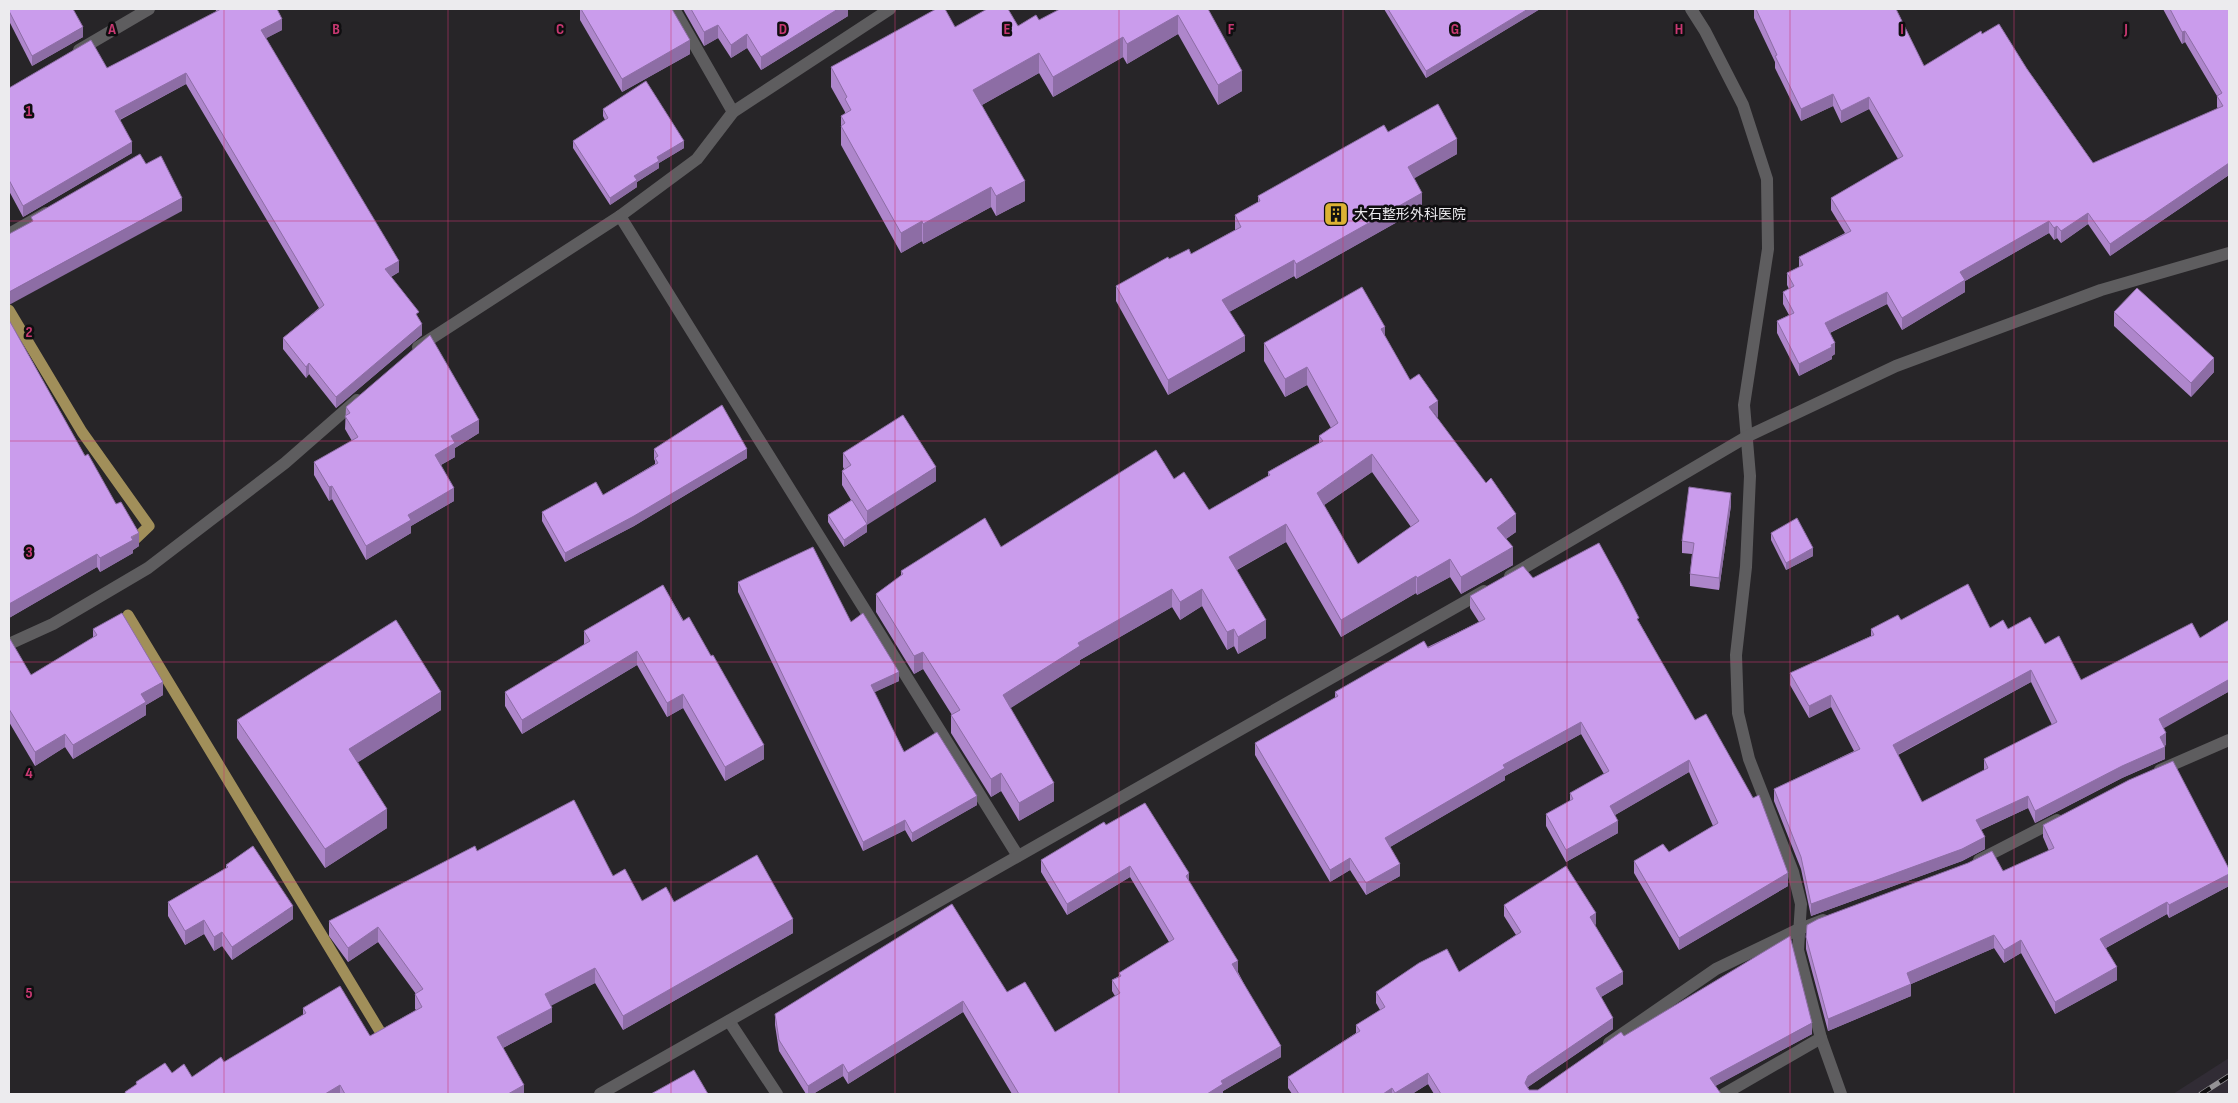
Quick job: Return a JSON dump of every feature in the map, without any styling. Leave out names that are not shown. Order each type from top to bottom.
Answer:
[{"type":"street","points":[[67,56],[149,9]]},
{"type":"street","points":[[674,9],[733,112]]},
{"type":"street","points":[[411,353],[620,216],[697,159],[733,112],[890,9]]},
{"type":"street","points":[[1691,9],[1706,31],[1743,104],[1767,179],[1768,249],[1744,405],[1750,476],[1746,567],[1736,655],[1738,713],[1749,759],[1793,872],[1801,904],[1797,930],[1798,950],[1821,1038],[1841,1094]]},
{"type":"street","points":[[9,234],[60,204]]},
{"type":"street","points":[[620,216],[1018,856]]},
{"type":"street","points":[[600,1094],[1496,584],[1748,436],[1896,366],[2101,290],[2229,253]]},
{"type":"street","points":[[9,644],[53,624],[148,568],[285,463],[366,392]]},
{"type":"street","points":[[2152,774],[2229,740]]},
{"type":"street","points":[[1964,868],[2066,816]]},
{"type":"street","points":[[1597,1051],[1716,969],[1797,930],[1834,916]]},
{"type":"street","points":[[729,1021],[777,1094]]},
{"type":"street","points":[[1724,1094],[1821,1038]]},
{"type":"shaded area","points":[[2229,1058],[2229,1094],[2173,1094]]},
{"type":"building","points":[[9,9],[73,9],[83,27],[32,56]]},
{"type":"building","points":[[221,9],[277,9],[282,19],[261,30],[399,261],[385,269],[419,312],[416,314],[422,324],[336,397],[309,363],[306,367],[283,338],[324,305],[186,73],[115,111],[132,142],[23,206],[9,180],[9,88],[91,40],[107,68]]},
{"type":"building","points":[[581,9],[672,9],[690,40],[622,79]]},
{"type":"building","points":[[691,9],[838,9],[761,57],[747,34],[731,45],[718,25],[704,32]]},
{"type":"building","points":[[936,9],[945,9],[955,27],[987,9],[1008,9],[1018,26],[1036,15],[1039,20],[1060,9],[1208,9],[1242,71],[1218,85],[1178,15],[1127,44],[1123,37],[1053,77],[1039,53],[973,90],[1025,181],[996,196],[991,187],[923,224],[922,221],[901,233],[841,126],[845,123],[841,116],[851,110],[845,99],[847,97],[831,67]]},
{"type":"building","points":[[1388,9],[1528,9],[1426,71]]},
{"type":"building","points":[[1756,9],[1896,9],[1924,66],[1981,31],[1982,34],[1999,24],[2027,69],[2093,163],[2223,106],[2217,96],[2222,93],[2185,31],[2182,32],[2170,9],[2229,9],[2229,163],[2110,244],[2088,213],[2061,231],[2057,226],[2054,228],[2049,221],[1960,272],[1965,280],[1902,318],[1887,292],[1825,323],[1835,343],[1831,345],[1832,347],[1799,364],[1777,321],[1794,313],[1783,292],[1794,286],[1787,273],[1803,265],[1799,257],[1851,231],[1831,198],[1903,156],[1869,97],[1841,111],[1833,94],[1801,109],[1775,56],[1777,55]]},
{"type":"building","points":[[646,81],[684,141],[657,157],[659,161],[634,176],[637,180],[610,198],[573,141],[608,118],[603,109]]},
{"type":"building","points":[[1438,104],[1457,139],[1408,167],[1422,193],[1296,264],[1294,260],[1222,300],[1245,336],[1168,380],[1116,286],[1168,257],[1169,259],[1189,249],[1191,254],[1241,227],[1235,215],[1260,201],[1258,196],[1384,125],[1388,132]]},
{"type":"building","points":[[140,154],[146,164],[161,156],[182,198],[9,292],[9,234],[33,221],[31,217]]},
{"type":"building","points":[[1362,287],[1385,327],[1381,329],[1410,380],[1419,374],[1438,401],[1429,407],[1486,483],[1491,478],[1516,514],[1497,528],[1513,547],[1461,577],[1450,559],[1417,578],[1416,576],[1341,620],[1286,524],[1229,557],[1266,620],[1238,637],[1234,629],[1227,632],[1202,589],[1180,602],[1172,589],[1078,643],[1080,646],[1003,695],[1054,783],[1019,803],[1001,773],[991,779],[951,715],[960,710],[923,652],[914,656],[876,594],[903,574],[901,571],[985,518],[1001,547],[1156,450],[1174,479],[1184,472],[1209,510],[1270,475],[1268,472],[1323,441],[1319,436],[1338,423],[1307,367],[1285,379],[1264,343]],"holes":[[[1372,454],[1419,521],[1358,564],[1317,493]]]},
{"type":"building","points":[[2137,288],[2214,358],[2191,383],[2114,312]]},
{"type":"building","points":[[9,320],[85,456],[88,454],[116,504],[121,502],[139,533],[131,537],[133,540],[100,558],[97,554],[9,604]]},
{"type":"building","points":[[430,335],[479,420],[451,436],[455,443],[435,455],[454,488],[408,515],[411,520],[366,546],[332,486],[329,487],[314,462],[358,437],[345,416],[350,413],[346,407]]},
{"type":"building","points":[[722,405],[747,449],[634,516],[565,553],[542,512],[596,482],[603,495],[658,463],[655,458],[658,456],[654,449]]},
{"type":"building","points":[[903,415],[936,467],[867,511],[842,471],[851,465],[843,453]]},
{"type":"building","points":[[1689,487],[1731,493],[1719,578],[1690,574],[1694,543],[1682,541]]},
{"type":"building","points":[[852,500],[867,524],[844,540],[828,515]]},
{"type":"building","points":[[1797,518],[1813,548],[1786,563],[1771,533]]},
{"type":"building","points":[[1599,543],[1639,618],[1637,619],[1695,720],[1706,714],[1753,798],[1759,795],[1788,873],[1679,938],[1634,861],[1663,844],[1669,852],[1718,823],[1689,760],[1610,806],[1618,821],[1566,850],[1546,814],[1573,799],[1570,793],[1609,771],[1581,722],[1503,765],[1505,768],[1385,838],[1400,864],[1366,883],[1350,858],[1330,870],[1255,743],[1338,696],[1335,692],[1424,641],[1428,648],[1485,619],[1470,596],[1523,566],[1533,578]]},
{"type":"building","points":[[813,547],[851,622],[863,613],[899,672],[871,685],[904,752],[937,732],[977,796],[912,833],[905,820],[863,842],[738,582]]},
{"type":"building","points":[[1968,584],[1990,628],[2003,620],[2008,629],[2030,617],[2045,644],[2059,636],[2081,680],[2192,623],[2200,638],[2229,620],[2229,682],[2228,680],[2159,719],[2166,733],[2160,737],[2165,747],[2122,766],[2035,811],[2028,796],[1976,820],[1985,837],[1962,849],[1811,904],[1801,857],[1774,789],[1860,749],[1831,695],[1809,706],[1790,673],[1874,635],[1871,629],[1898,615],[1901,620]],"holes":[[[2031,670],[2057,722],[1984,759],[1988,768],[1922,802],[1893,745]]]},
{"type":"building","points":[[663,585],[683,621],[689,617],[711,656],[713,655],[764,745],[725,767],[683,694],[667,703],[637,651],[522,720],[505,692],[590,641],[584,631]]},
{"type":"building","points":[[122,613],[163,682],[141,694],[146,702],[73,745],[65,734],[35,752],[9,709],[9,640],[31,675],[97,635],[93,629]]},
{"type":"building","points":[[396,620],[441,692],[349,749],[387,809],[325,849],[237,720]]},
{"type":"building","points":[[2173,761],[2229,869],[2229,874],[2169,905],[2167,902],[2100,939],[2117,967],[2055,1002],[2021,940],[2004,950],[1994,935],[1907,973],[1911,984],[1828,1019],[1806,937],[1807,925],[1818,919],[1968,863],[1992,851],[2003,871],[2054,848],[2043,825],[2129,780]]},
{"type":"building","points":[[574,800],[613,876],[625,869],[642,901],[666,887],[674,902],[757,855],[793,919],[623,1016],[595,968],[545,994],[552,1008],[497,1037],[524,1085],[508,1094],[345,1094],[340,1085],[325,1094],[126,1094],[125,1092],[137,1084],[136,1082],[165,1063],[172,1073],[184,1064],[192,1077],[221,1057],[224,1062],[306,1013],[303,1008],[340,986],[370,1036],[422,1007],[415,994],[423,989],[378,927],[348,948],[329,921],[475,846],[477,851]]},
{"type":"building","points":[[1145,803],[1189,873],[1186,876],[1238,961],[1232,964],[1281,1046],[1221,1081],[1223,1084],[1207,1094],[1019,1094],[963,1001],[848,1073],[843,1064],[808,1086],[779,1040],[775,1014],[952,904],[1007,992],[1025,982],[1055,1032],[1120,993],[1112,980],[1121,976],[1119,973],[1174,939],[1130,866],[1067,904],[1041,860],[1104,822],[1106,825]]},
{"type":"building","points":[[253,846],[293,906],[232,947],[222,932],[214,937],[204,920],[185,931],[168,902],[228,867],[226,865]]},
{"type":"building","points":[[1566,866],[1596,913],[1590,917],[1623,972],[1596,988],[1613,1018],[1528,1076],[1525,1083],[1529,1090],[1538,1090],[1621,1032],[1624,1036],[1790,936],[1812,1023],[1710,1078],[1721,1094],[1441,1094],[1428,1073],[1395,1093],[1392,1088],[1383,1094],[1299,1094],[1288,1077],[1360,1031],[1356,1025],[1385,1007],[1376,992],[1419,963],[1447,949],[1459,972],[1521,932],[1504,905]]},
{"type":"building","points":[[694,1070],[708,1094],[651,1094]]},
{"type":"waterway","points":[[9,310],[82,432],[149,526],[128,546]]},
{"type":"waterway","points":[[128,615],[387,1043]]},
{"type":"railway","points":[[2201,1094],[2229,1076]]},
{"type":"place","name":"大石整形外科医院","points":[[1336,214]]}]
